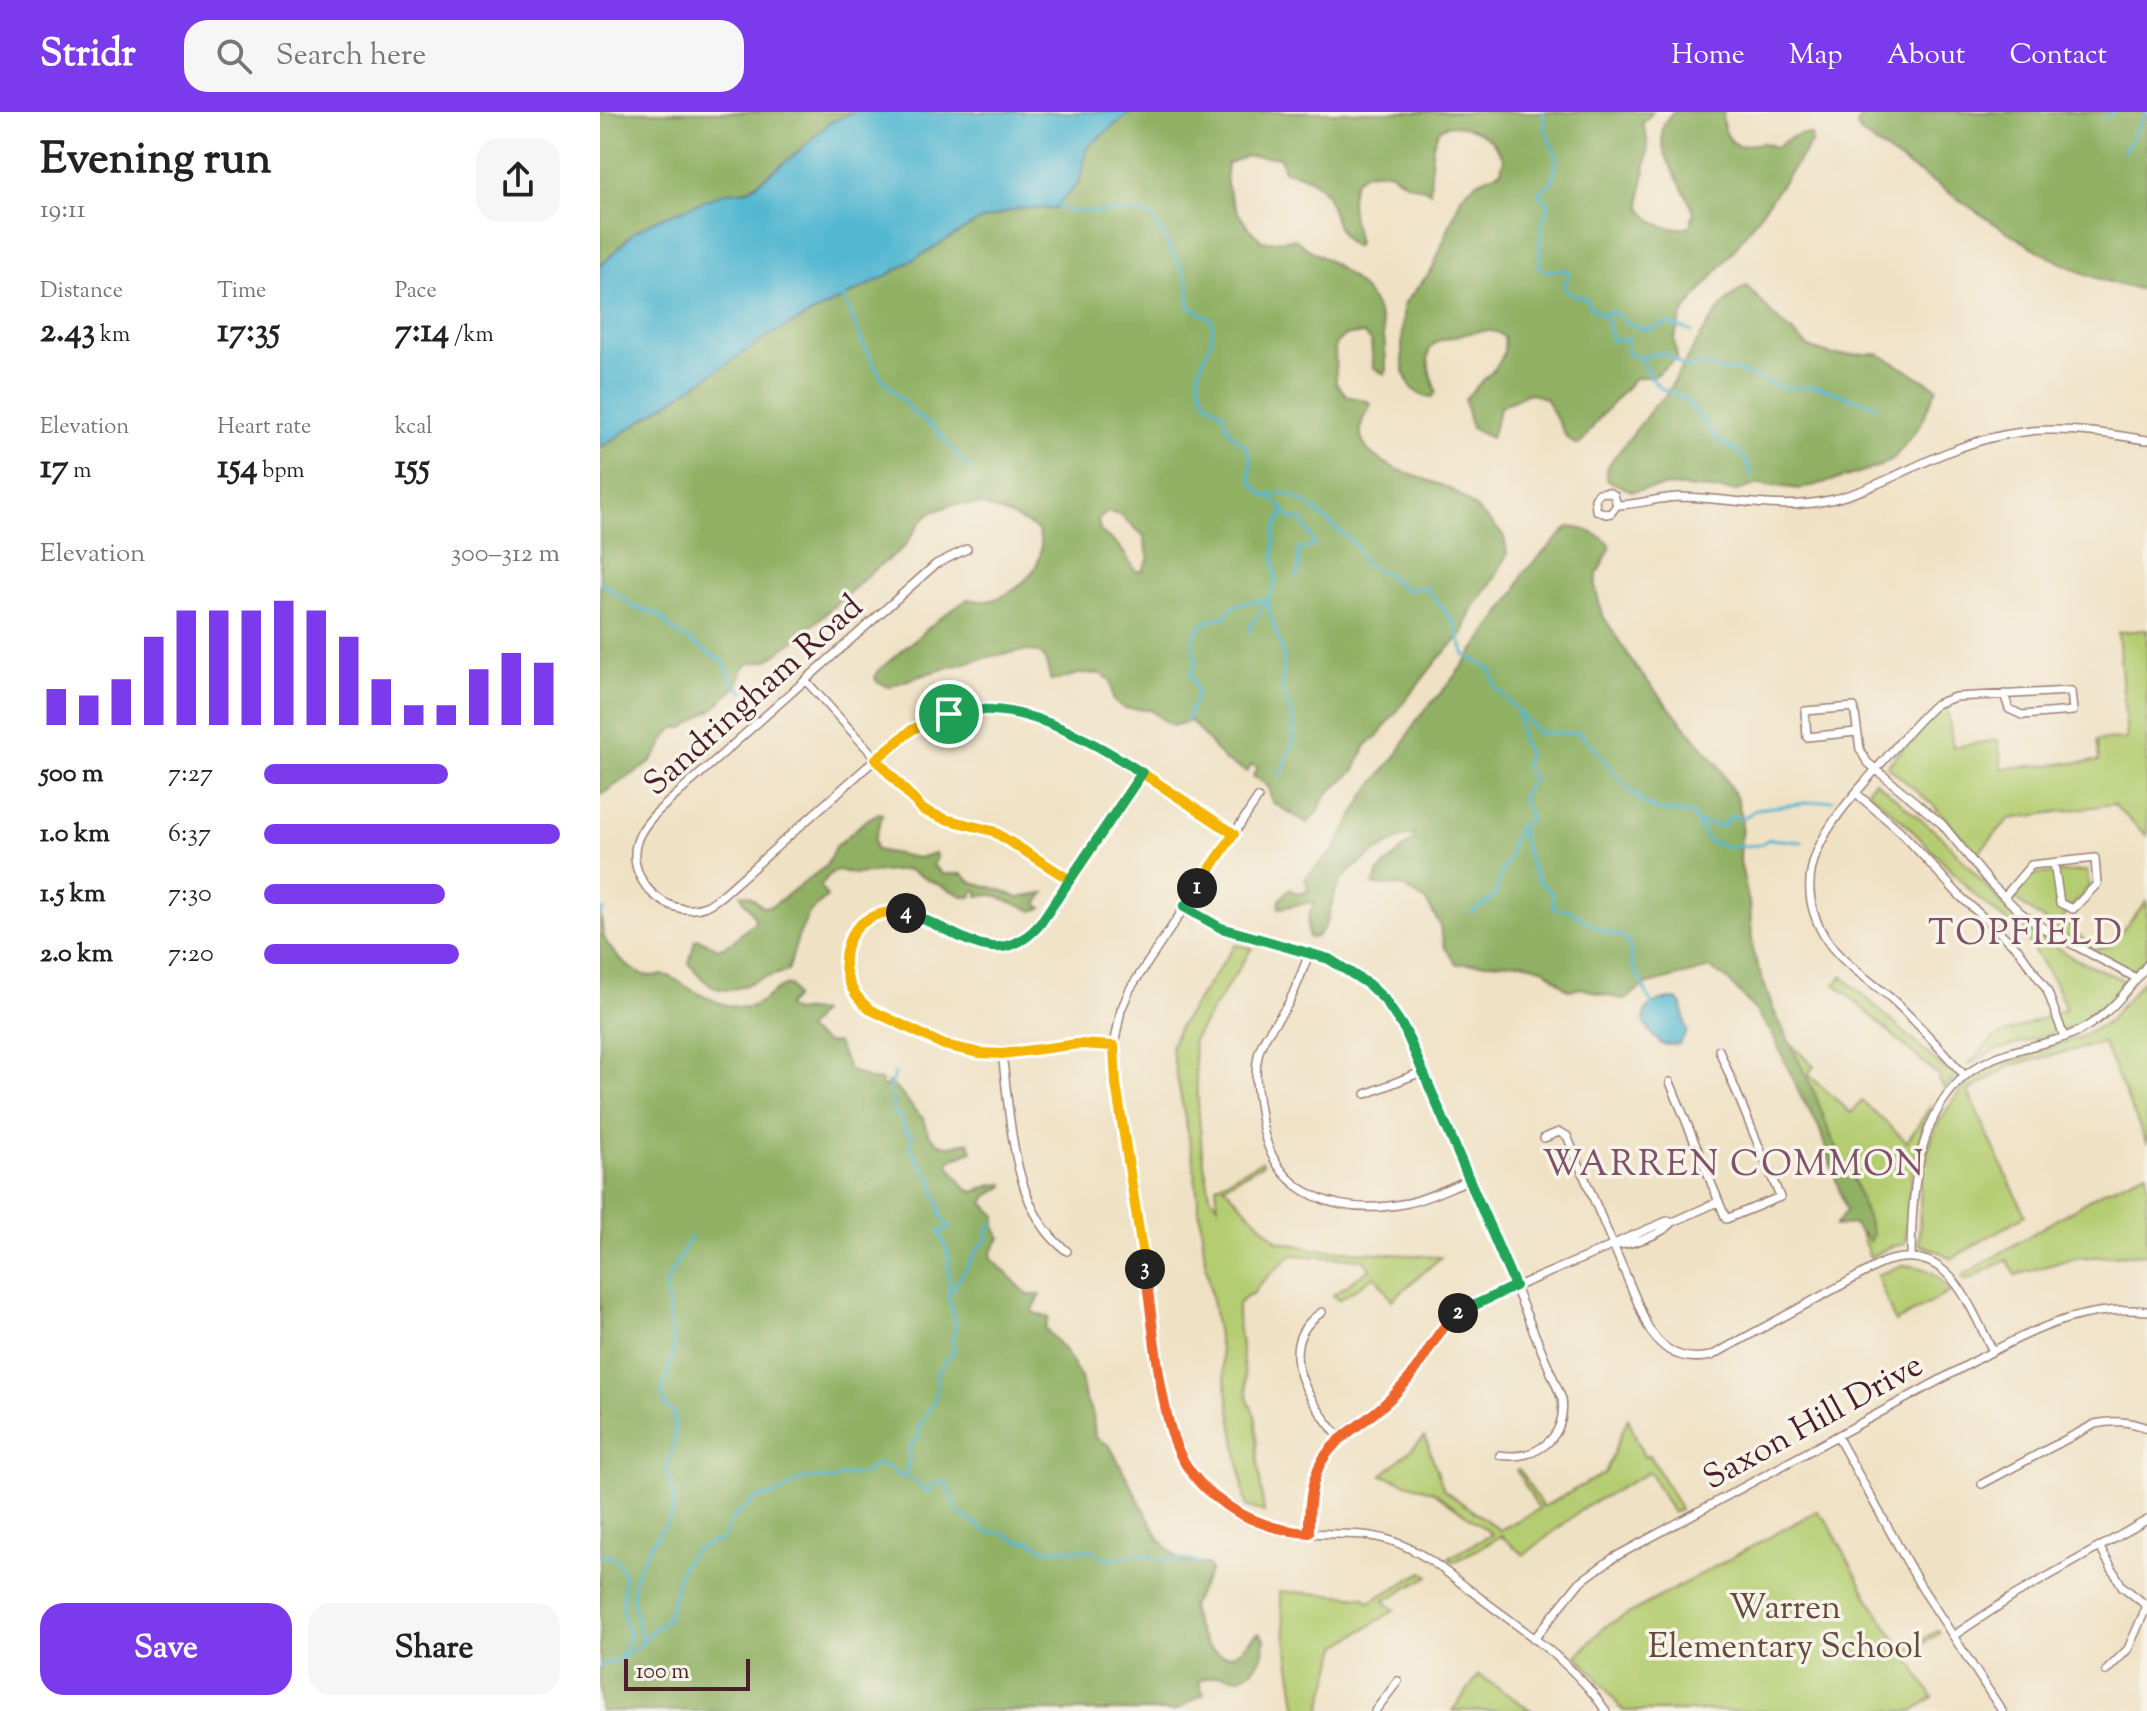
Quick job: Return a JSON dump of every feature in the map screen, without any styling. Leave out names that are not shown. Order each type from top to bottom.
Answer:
[{"type":"street","points":[[1617,505],[1676,497],[1776,507],[1829,501],[1871,488],[1984,439],[2038,429],[2084,430],[2147,440]]},
{"type":"street","name":"Sandringham Road","points":[[967,549],[936,564],[647,823],[639,835],[635,857],[640,879],[647,889],[670,906],[694,909],[705,906],[726,892],[896,741],[930,720],[971,710],[993,710],[1038,720],[1105,750],[1234,834]]},
{"type":"street","points":[[806,681],[923,810],[993,831],[1070,880]]},
{"type":"street","points":[[1965,1076],[1906,1012],[1836,951],[1819,925],[1812,903],[1812,868],[1817,848],[1835,817],[1936,704],[1955,697],[2004,694],[2071,691],[2073,711],[2022,715],[2009,709],[2004,694]]},
{"type":"street","points":[[1856,732],[1807,737],[1805,711],[1854,707],[1862,755],[1942,824],[2004,897],[2046,930],[2136,978]]},
{"type":"street","points":[[1114,1046],[1078,1044],[1002,1054],[965,1051],[944,1045],[861,1003],[847,982],[844,958],[860,925],[893,911],[916,915],[975,944],[1003,948],[1013,946],[1032,933],[1142,773]]},
{"type":"street","points":[[1856,793],[1900,831],[1961,897],[2018,949],[2047,990],[2064,1037]]},
{"type":"street","points":[[1258,798],[1130,989],[1121,1010],[1114,1046],[1116,1084],[1172,1435],[1190,1470],[1228,1508],[1265,1526],[1285,1532],[1374,1536],[1415,1551],[1568,1667],[1606,1711]]},
{"type":"street","points":[[2004,897],[2031,865],[2095,858],[2097,884],[2073,909],[2060,903],[2054,863]]},
{"type":"street","points":[[1184,907],[1221,928],[1329,959],[1355,974],[1384,999],[1405,1030],[1562,1399],[1563,1418],[1555,1435],[1534,1451],[1510,1457],[1500,1455]]},
{"type":"street","points":[[1309,953],[1294,992],[1258,1055],[1256,1081],[1262,1121],[1275,1164],[1285,1176],[1310,1194],[1350,1205],[1408,1203],[1471,1179]]},
{"type":"street","points":[[1911,1256],[1912,1199],[1920,1152],[1937,1114],[1965,1076],[1993,1058],[2064,1037],[2098,1020],[2147,965]]},
{"type":"street","points":[[1670,1082],[1726,1219],[1780,1197],[1719,1050]]},
{"type":"street","points":[[1002,1054],[1024,1189],[1044,1228],[1067,1251]]},
{"type":"street","points":[[1366,1094],[1424,1071]]},
{"type":"street","points":[[1544,1138],[1559,1132],[1567,1136],[1653,1336],[1667,1350],[1687,1359],[1711,1356],[1884,1262],[1911,1256],[1923,1258],[1945,1270],[1993,1351]]},
{"type":"street","points":[[1309,1533],[1311,1486],[1321,1459],[1340,1438],[1405,1384],[1452,1318],[1468,1307],[1515,1286],[1718,1202]]},
{"type":"street","name":"Saxon Hill Drive","points":[[1534,1639],[1565,1598],[1595,1570],[1993,1351],[2068,1317],[2113,1310],[2147,1311]]},
{"type":"street","points":[[1322,1312],[1305,1326],[1298,1352],[1309,1398],[1340,1438]]},
{"type":"street","points":[[1982,1484],[2095,1424],[2128,1422],[2147,1428]]},
{"type":"street","points":[[1837,1436],[1914,1575],[2002,1711]]},
{"type":"street","points":[[1953,1636],[2015,1595],[2147,1520]]},
{"type":"street","points":[[2100,1548],[2122,1586],[2147,1606],[2128,1649],[2106,1671]]},
{"type":"street","points":[[1375,1711],[1398,1681]]},
{"type":"green space","points":[[600,112],[853,112],[829,123],[798,152],[748,190],[727,193],[633,233],[600,267]]},
{"type":"green space","points":[[1131,112],[1653,112],[1642,124],[1647,154],[1641,207],[1656,223],[1676,228],[1690,226],[1694,213],[1664,148],[1662,135],[1665,123],[1673,112],[1724,112],[1725,131],[1738,146],[1763,143],[1776,147],[1801,134],[1811,135],[1812,142],[1734,250],[1683,313],[1674,339],[1677,358],[1654,376],[1635,378],[1577,445],[1567,438],[1545,398],[1529,393],[1500,407],[1491,438],[1471,428],[1465,400],[1502,357],[1504,337],[1497,333],[1486,331],[1460,335],[1431,347],[1428,363],[1436,392],[1432,397],[1419,393],[1410,385],[1405,374],[1402,360],[1403,305],[1432,270],[1462,195],[1475,183],[1501,171],[1504,159],[1489,139],[1462,126],[1441,129],[1433,147],[1430,192],[1389,172],[1362,175],[1352,191],[1358,243],[1355,247],[1338,228],[1326,194],[1304,177],[1284,171],[1280,157],[1246,156],[1227,164],[1227,186],[1235,207],[1263,242],[1295,239],[1355,281],[1377,310],[1384,335],[1385,374],[1373,368],[1371,341],[1364,334],[1345,335],[1336,343],[1335,350],[1336,383],[1347,396],[1370,402],[1361,424],[1362,440],[1370,453],[1384,463],[1457,493],[1504,538],[1507,554],[1495,578],[1471,611],[1463,634],[1439,658],[1375,739],[1366,745],[1355,770],[1325,796],[1318,812],[1307,823],[1272,802],[1268,786],[1253,776],[1258,767],[1252,764],[1247,772],[1224,760],[1191,721],[1172,726],[1150,710],[1124,708],[1113,701],[1111,681],[1102,674],[1082,673],[1051,681],[1046,662],[1039,653],[1028,651],[989,657],[889,687],[877,682],[875,677],[878,671],[940,618],[968,599],[987,601],[999,598],[1030,576],[1040,554],[1041,542],[1037,529],[983,505],[954,504],[932,512],[921,521],[904,547],[797,639],[768,660],[748,664],[743,668],[738,685],[711,711],[684,728],[674,728],[648,764],[600,796],[600,448],[772,334],[886,276],[978,221],[1021,208],[1054,209],[1079,183],[1086,148]],"holes":[[[1107,512],[1120,515],[1143,535],[1149,558],[1142,571],[1136,571],[1119,546],[1100,531],[1098,520]]]},
{"type":"green space","points":[[1864,112],[2147,112],[2147,290],[2094,277],[2019,239],[1860,132],[1857,125]]},
{"type":"green space","points":[[1747,286],[1773,315],[1810,348],[1833,355],[1879,354],[1937,388],[1920,425],[1895,457],[1880,466],[1800,489],[1759,484],[1737,491],[1668,486],[1632,491],[1607,480],[1606,470],[1612,460],[1666,395],[1713,318],[1724,304]]},
{"type":"green space","points":[[1569,527],[1593,533],[1611,547],[1597,574],[1595,586],[1602,614],[1636,668],[1718,765],[1737,799],[1742,817],[1740,861],[1750,908],[1753,953],[1774,1011],[1854,1180],[1873,1235],[1870,1242],[1853,1224],[1835,1226],[1846,1211],[1819,1127],[1800,1095],[1773,1035],[1728,980],[1710,968],[1645,985],[1624,1000],[1581,988],[1568,990],[1545,969],[1522,962],[1457,964],[1445,948],[1439,923],[1426,901],[1402,886],[1373,885],[1380,870],[1414,839],[1414,835],[1386,846],[1364,860],[1341,881],[1326,924],[1316,937],[1309,938],[1307,929],[1315,902],[1279,908],[1280,900],[1289,889],[1299,894],[1306,892],[1305,878],[1335,849],[1364,796],[1398,753],[1418,718],[1483,638],[1516,591],[1524,572]]},
{"type":"green space","points":[[2147,630],[2147,836],[2113,804],[2009,819],[1977,854],[1932,804],[1887,766],[1938,710],[1947,708],[1953,747],[1998,740],[2002,768],[2099,761],[2097,740],[2127,739],[2118,632]]},
{"type":"green space","points":[[1875,781],[1943,838],[2006,908],[2069,956],[2123,980],[2124,987],[2107,1006],[2076,1026],[1991,1052],[1967,1066],[1993,1038],[2066,1009],[2055,983],[2024,936],[1974,894],[1908,826],[1867,790]]},
{"type":"green space","points":[[883,814],[874,840],[876,850],[918,858],[935,853],[937,858],[933,865],[943,874],[962,874],[971,882],[1018,898],[1045,893],[1037,904],[1042,908],[1033,911],[994,895],[978,896],[979,892],[974,890],[971,897],[965,897],[908,870],[854,874],[838,870],[820,886],[827,897],[809,913],[788,971],[724,990],[710,985],[689,963],[695,940],[718,949],[730,944],[755,921],[741,894],[750,896],[763,907],[772,906],[826,866],[835,847],[866,820]]},
{"type":"green space","points":[[2087,871],[2089,886],[2062,919],[2094,949],[2109,946],[2147,901],[2147,957],[2134,970],[2071,938],[2014,898],[2033,874]]},
{"type":"green space","points":[[600,913],[604,937],[610,948],[638,973],[670,976],[708,998],[738,1007],[753,1006],[790,985],[795,997],[787,1008],[794,1012],[820,1012],[806,1030],[826,1043],[837,1043],[849,1070],[871,1080],[882,1081],[881,1086],[886,1087],[888,1082],[893,1086],[924,1119],[929,1134],[940,1144],[950,1146],[969,1142],[972,1151],[950,1160],[949,1165],[966,1189],[974,1192],[1004,1184],[987,1196],[983,1203],[996,1215],[995,1226],[1000,1238],[991,1253],[992,1259],[1028,1295],[1040,1295],[1032,1312],[1049,1318],[1045,1328],[1066,1352],[1081,1378],[1085,1399],[1093,1415],[1095,1437],[1110,1446],[1160,1540],[1181,1562],[1207,1564],[1211,1571],[1191,1606],[1195,1623],[1209,1647],[1225,1655],[1234,1654],[1259,1633],[1265,1640],[1261,1658],[1250,1671],[1239,1678],[1221,1675],[1202,1679],[1199,1683],[1204,1694],[1174,1711],[600,1711]]},
{"type":"green space","points":[[1235,945],[1252,948],[1193,1040],[1202,1153],[1210,1195],[1218,1205],[1216,1186],[1262,1161],[1263,1164],[1224,1186],[1277,1241],[1314,1249],[1441,1257],[1392,1300],[1375,1276],[1339,1300],[1333,1295],[1370,1269],[1363,1259],[1291,1255],[1253,1294],[1238,1304],[1248,1400],[1256,1418],[1264,1512],[1246,1506],[1205,1258],[1193,1159],[1171,1046],[1179,1027]]},
{"type":"green space","points":[[1842,976],[1947,1071],[1951,1069],[1958,1075],[1945,1089],[1938,1080],[1940,1077],[1835,984]]},
{"type":"green space","points":[[2147,976],[2147,1144],[2103,1043],[2012,1065],[1968,1092],[2025,1215],[1951,1259],[1919,1244],[1921,1171],[1936,1126],[1962,1088],[1985,1070],[2080,1037],[2107,1023]]},
{"type":"green space","points":[[1784,1038],[1814,1066],[1808,1074],[1851,1113],[1862,1101],[1907,1142],[1932,1104],[1912,1173],[1905,1244],[1890,1247],[1870,1257]]},
{"type":"green space","points":[[2147,1172],[2147,1254],[2074,1258],[2016,1275],[2007,1260],[1965,1281],[1962,1276],[2104,1191]]},
{"type":"green space","points":[[1903,1265],[1931,1272],[1950,1292],[1895,1322],[1877,1275]]},
{"type":"green space","points":[[1628,1418],[1644,1457],[1650,1455],[1680,1509],[1673,1513],[1649,1472],[1585,1507],[1524,1555],[1501,1536],[1454,1562],[1449,1558],[1492,1534],[1434,1492],[1382,1475],[1425,1437],[1444,1490],[1500,1530],[1539,1509],[1516,1470],[1519,1469],[1543,1507],[1605,1473]]},
{"type":"green space","name":"Warren Elementary School","points":[[1817,1511],[1828,1522],[1869,1599],[1904,1652],[1938,1630],[1940,1633],[1906,1655],[1933,1697],[1913,1711],[1623,1711],[1577,1656],[1604,1627]]},
{"type":"green space","points":[[1423,1572],[1429,1576],[1384,1601],[1395,1610],[1338,1646],[1320,1711],[1297,1711],[1279,1591],[1365,1597],[1369,1602]]},
{"type":"green space","points":[[1479,1675],[1532,1711],[1452,1711]]},
{"type":"water","points":[[853,112],[1131,112],[1087,147],[1079,183],[1054,209],[1020,208],[978,221],[886,276],[772,334],[600,448],[600,267],[633,233],[656,220],[727,192],[749,190],[829,123]]},
{"type":"water","points":[[1677,999],[1682,1005],[1687,1032],[1679,1044],[1663,1045],[1649,1031],[1644,1018],[1650,1006]]},
{"type":"waterway","points":[[1543,112],[1545,129],[1557,157],[1552,182],[1539,192],[1540,197],[1548,201],[1542,225],[1539,266],[1546,271],[1568,270],[1564,285],[1566,290],[1577,297],[1585,297],[1591,308],[1606,317],[1611,340],[1628,339],[1626,352],[1640,358],[1664,352],[1686,368],[1705,365],[1718,370],[1738,371],[1783,388],[1817,387],[1877,406]]},
{"type":"waterway","points":[[2105,118],[2114,112]]},
{"type":"waterway","points":[[2124,152],[2146,112]]},
{"type":"waterway","points":[[1057,203],[1072,212],[1135,212],[1152,217],[1186,277],[1189,306],[1211,319],[1213,329],[1201,366],[1200,386],[1207,400],[1224,415],[1229,430],[1248,451],[1253,484],[1266,496],[1290,495],[1301,500],[1352,541],[1363,563],[1385,573],[1406,590],[1426,588],[1454,622],[1465,655],[1491,670],[1496,688],[1533,727],[1540,733],[1579,733],[1636,796],[1655,809],[1692,814],[1708,841],[1729,847],[1758,845],[1770,839],[1802,842]]},
{"type":"waterway","points":[[843,296],[881,377],[915,414],[934,428],[971,470]]},
{"type":"waterway","points":[[1602,314],[1610,310],[1626,323],[1648,330],[1667,323],[1692,332]]},
{"type":"waterway","points":[[1640,358],[1655,383],[1683,397],[1719,441],[1736,450],[1747,462],[1751,476]]},
{"type":"waterway","points":[[1267,496],[1284,511],[1275,530],[1276,582],[1268,599],[1271,619],[1282,649],[1282,689],[1293,719],[1294,732],[1293,744],[1280,777]]},
{"type":"waterway","points":[[1285,512],[1291,518],[1303,521],[1314,543],[1312,547],[1299,549],[1301,566],[1297,578]]},
{"type":"waterway","points":[[600,581],[634,607],[659,615],[671,629],[725,663],[732,682],[744,692]]},
{"type":"waterway","points":[[1249,632],[1268,599]]},
{"type":"waterway","points":[[1187,719],[1198,694],[1191,674],[1196,663],[1193,643],[1199,627],[1212,619],[1224,618],[1233,607],[1268,599]]},
{"type":"waterway","points":[[1471,913],[1494,897],[1512,842],[1521,824],[1531,819],[1522,797],[1533,778],[1525,766],[1528,753],[1522,742],[1518,712]]},
{"type":"waterway","points":[[1698,823],[1723,826],[1730,816],[1742,819],[1757,809],[1832,800]]},
{"type":"waterway","points":[[1520,826],[1529,861],[1540,883],[1552,892],[1554,909],[1569,910],[1601,930],[1625,938],[1632,963],[1652,1005]]},
{"type":"waterway","points":[[600,913],[604,910]]},
{"type":"waterway","points":[[895,1073],[890,1090],[893,1113],[902,1118],[904,1129],[913,1136],[909,1146],[933,1180],[940,1214],[949,1227],[939,1230],[949,1258],[949,1299],[956,1325],[952,1341],[954,1351],[936,1374],[936,1395],[918,1428],[920,1436],[910,1446],[904,1475]]},
{"type":"waterway","points":[[951,1292],[980,1246],[988,1240],[987,1230],[994,1224]]},
{"type":"waterway","points":[[600,1666],[621,1659],[642,1643],[634,1602],[634,1582],[643,1559],[672,1511],[673,1495],[667,1471],[675,1441],[674,1414],[664,1404],[662,1392],[674,1352],[666,1286],[691,1237]]},
{"type":"waterway","points":[[642,1643],[650,1632],[667,1620],[677,1580],[687,1559],[706,1545],[722,1540],[732,1519],[755,1499],[780,1493],[800,1480],[834,1480],[844,1475],[863,1474],[876,1464],[891,1468],[896,1475],[910,1478],[926,1493],[937,1481],[945,1482],[958,1513],[988,1532],[1003,1533],[1020,1542],[1031,1541],[1044,1549],[1092,1550],[1108,1560],[1139,1553],[1154,1559],[1189,1560],[1200,1564]]},
{"type":"waterway","points":[[600,1554],[616,1559],[624,1573],[623,1613],[629,1636],[621,1657]]},
{"type":"district","name":"TOPFIELD","points":[[2026,931]]},
{"type":"district","name":"WARREN COMMON","points":[[1734,1162]]},
{"type":"route","points":[[949,714],[913,729],[876,759],[923,810],[945,819],[985,827],[1070,880],[1142,773],[1234,834],[1184,907],[1221,928],[1329,959],[1355,974],[1394,1012],[1424,1071],[1515,1286],[1468,1307],[1452,1318],[1405,1384],[1329,1449],[1321,1459],[1311,1486],[1309,1533],[1285,1532],[1265,1526],[1228,1508],[1190,1470],[1172,1435],[1116,1084],[1114,1046],[1078,1044],[1002,1054],[965,1051],[944,1045],[871,1010],[861,1003],[847,982],[844,958],[852,936],[860,925],[882,913],[893,911],[916,915],[975,944],[989,947],[1013,946],[1024,939],[1040,924],[1070,880],[1106,827],[1142,773],[1105,750],[1038,720],[993,710],[949,714]]}]
